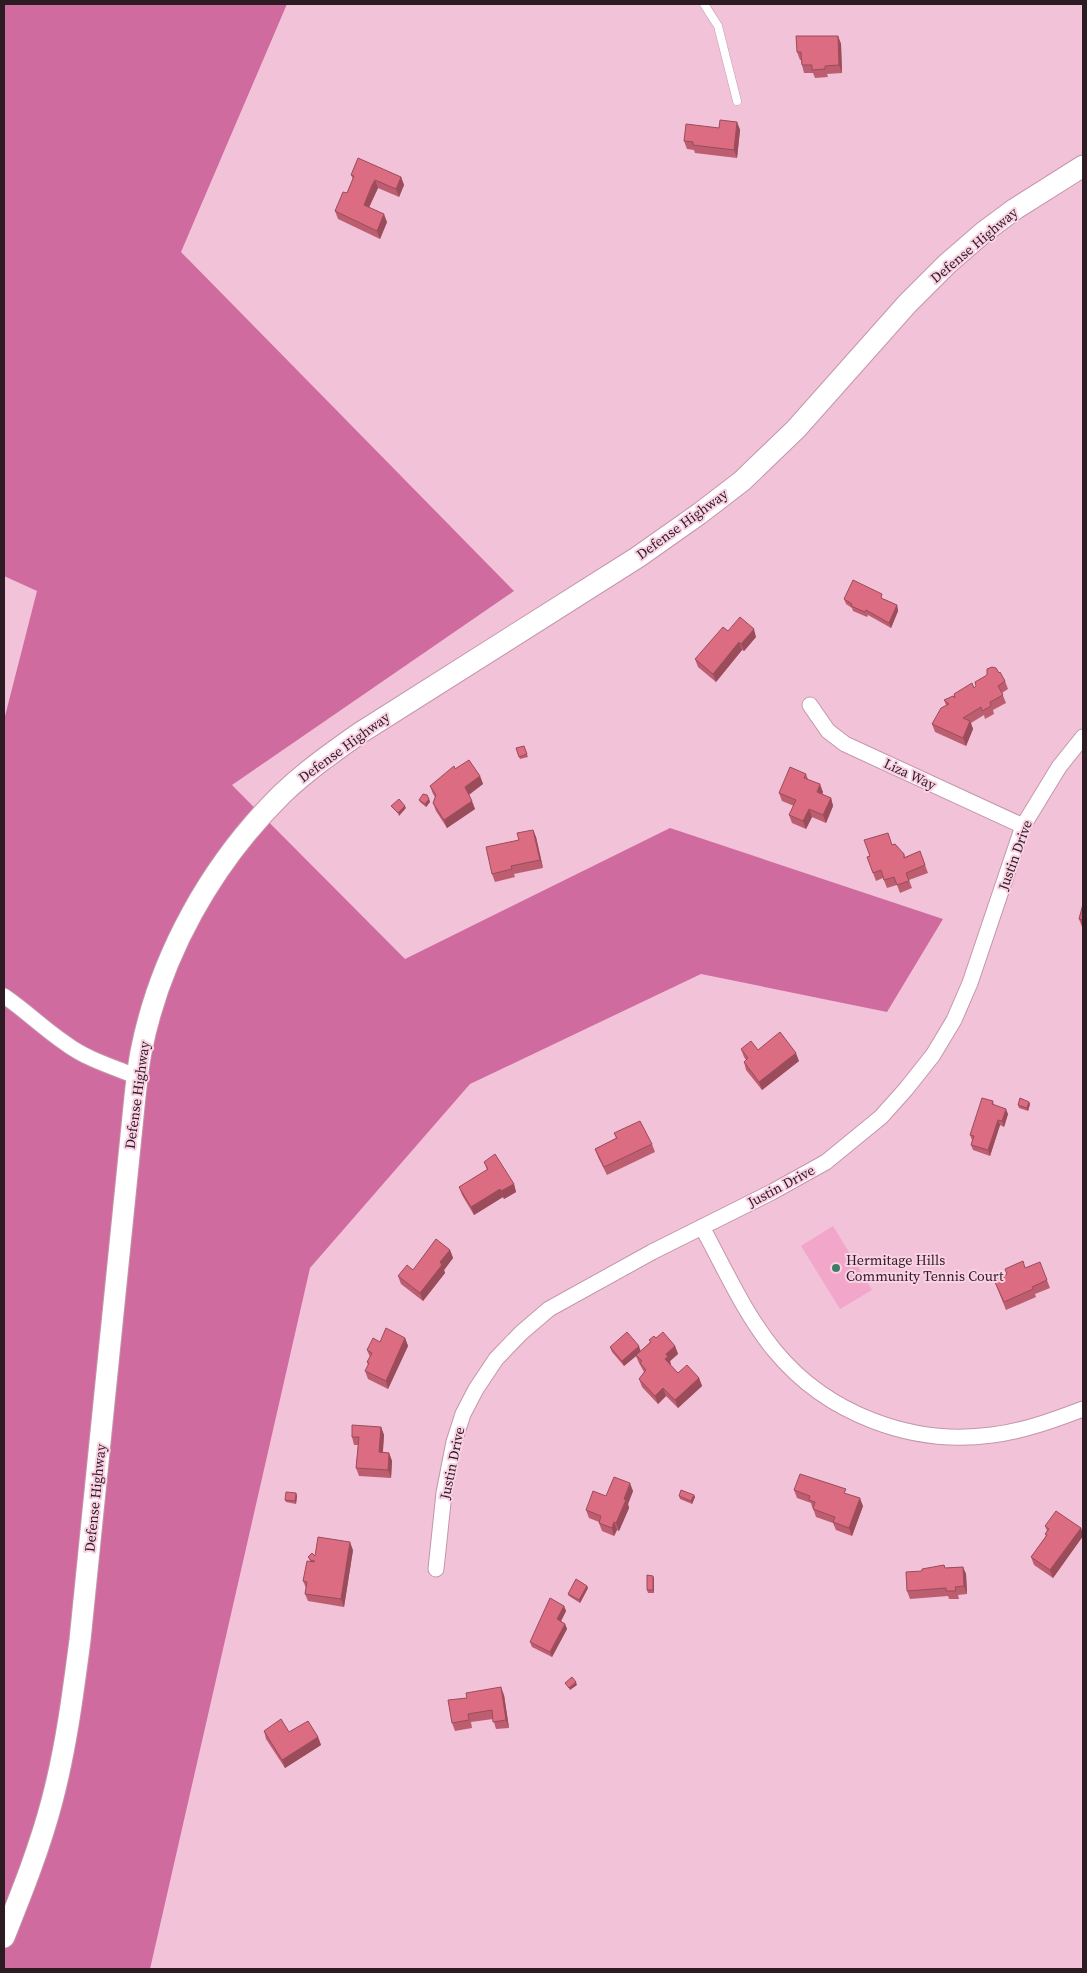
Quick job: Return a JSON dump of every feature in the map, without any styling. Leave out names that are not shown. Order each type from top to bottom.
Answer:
[{"type":"main road","name":"Defense Highway","points":[[4,1937],[22,1893],[52,1800],[73,1696],[142,1052],[156,998],[177,944],[207,887],[231,852],[257,820],[283,793],[319,762],[360,732],[638,557],[728,492],[770,455],[796,428],[907,304],[947,264],[984,232],[1015,209],[1083,166]]},
{"type":"street","name":"Liza Way","points":[[810,705],[828,730],[845,744],[1023,826]]},
{"type":"street","name":"Justin Drive","points":[[436,1569],[444,1493],[454,1442],[463,1414],[476,1388],[496,1359],[521,1333],[549,1309],[826,1162],[881,1117],[933,1055],[954,1020],[970,983],[1023,826],[1059,767],[1083,738]]},
{"type":"street","points":[[4,996],[22,1008],[65,1044],[92,1058],[138,1077]]},
{"type":"street","points":[[702,1228],[757,1326],[774,1350],[792,1370],[820,1393],[846,1408],[890,1427],[919,1434],[968,1437],[1020,1430],[1083,1409]]},
{"type":"lane","points":[[704,4],[718,26],[737,101]]},
{"type":"shaded area","points":[[4,4],[287,4],[181,252],[514,591],[232,785],[405,959],[670,828],[943,919],[887,1012],[701,974],[470,1084],[310,1268],[150,1969],[4,1969],[4,720],[37,591],[4,576]]},
{"type":"shaded area","name":"Hermitage Hills Community Tennis Court","points":[[833,1226],[872,1290],[840,1309],[801,1246]]},
{"type":"building","points":[[796,36],[838,36],[839,65],[825,66],[825,69],[812,70],[812,65],[802,65],[801,52],[797,52]]},
{"type":"building","points":[[720,120],[737,122],[734,150],[693,145],[693,142],[684,141],[686,124],[719,128]]},
{"type":"building","points":[[358,158],[401,177],[396,189],[375,180],[372,185],[364,205],[384,214],[377,231],[335,211],[343,192],[347,193],[354,176],[351,175]]},
{"type":"building","points":[[853,580],[882,594],[881,598],[897,605],[889,623],[866,610],[865,612],[851,606],[852,604],[844,599]]},
{"type":"building","points":[[740,617],[754,629],[741,644],[739,642],[713,674],[695,659],[723,627],[728,631]]},
{"type":"building","points":[[992,667],[1000,672],[1005,681],[998,686],[1003,695],[990,702],[991,706],[982,711],[981,707],[963,718],[970,721],[963,738],[932,724],[941,708],[949,704],[944,700],[953,696],[955,698],[954,694],[972,683],[974,688],[976,686],[975,682],[987,675],[987,669]]},
{"type":"building","points":[[524,746],[527,754],[519,757],[516,748]]},
{"type":"building","points":[[469,760],[480,776],[465,787],[472,801],[444,820],[433,803],[436,795],[430,786],[454,766],[455,769]]},
{"type":"building","points":[[790,767],[806,774],[804,778],[820,784],[817,792],[831,798],[823,815],[809,809],[803,821],[789,815],[796,800],[779,793]]},
{"type":"building","points":[[423,794],[427,795],[429,799],[425,804],[419,800]]},
{"type":"building","points":[[399,799],[405,806],[398,813],[391,806]]},
{"type":"building","points":[[533,830],[540,860],[511,866],[512,869],[492,874],[486,847],[519,840],[517,833]]},
{"type":"building","points":[[888,833],[892,845],[895,844],[904,854],[904,858],[920,851],[925,865],[906,873],[909,881],[897,885],[894,877],[884,880],[881,870],[873,873],[867,857],[870,856],[864,840]]},
{"type":"building","points":[[1083,904],[1083,920],[1079,919]]},
{"type":"building","points":[[780,1032],[796,1053],[759,1082],[744,1062],[748,1058],[741,1049],[751,1041],[758,1050]]},
{"type":"building","points":[[982,1098],[993,1101],[992,1104],[1006,1109],[1002,1121],[998,1120],[988,1150],[971,1145],[974,1136],[970,1135]]},
{"type":"building","points":[[1020,1098],[1029,1102],[1027,1108],[1018,1105]]},
{"type":"building","points":[[640,1121],[652,1144],[604,1167],[595,1149],[617,1138],[614,1133]]},
{"type":"building","points":[[495,1154],[514,1184],[501,1191],[500,1189],[471,1207],[459,1187],[488,1169],[484,1162]]},
{"type":"building","points":[[436,1239],[450,1250],[440,1262],[442,1265],[420,1293],[398,1276],[407,1265],[413,1270]]},
{"type":"building","points":[[1023,1261],[1025,1268],[1040,1262],[1047,1280],[1032,1287],[1033,1289],[1004,1302],[994,1280],[1007,1274],[1005,1269]]},
{"type":"building","points":[[386,1328],[405,1338],[386,1381],[365,1371],[372,1353],[367,1350],[373,1338],[380,1342]]},
{"type":"building","points":[[627,1332],[639,1346],[622,1361],[610,1347]]},
{"type":"building","points":[[663,1332],[675,1346],[666,1354],[668,1357],[665,1359],[678,1373],[687,1365],[699,1378],[675,1400],[663,1388],[655,1396],[639,1379],[646,1370],[640,1363],[642,1361],[636,1355],[651,1342],[649,1340],[654,1336],[656,1338]]},
{"type":"building","points":[[352,1425],[381,1427],[379,1452],[389,1453],[388,1470],[356,1468],[359,1437],[352,1437]]},
{"type":"building","points":[[800,1474],[846,1489],[844,1493],[860,1498],[849,1528],[833,1522],[835,1517],[813,1509],[815,1502],[809,1500],[810,1496],[794,1490]]},
{"type":"building","points":[[614,1477],[630,1483],[624,1499],[626,1500],[612,1528],[599,1523],[601,1516],[586,1510],[593,1491],[606,1496]]},
{"type":"building","points":[[681,1490],[694,1495],[691,1501],[679,1496]]},
{"type":"building","points":[[286,1492],[296,1493],[295,1501],[285,1500]]},
{"type":"building","points":[[1056,1511],[1081,1528],[1050,1570],[1031,1557],[1047,1535],[1045,1534],[1049,1529],[1045,1526]]},
{"type":"building","points":[[318,1537],[350,1542],[341,1599],[305,1594],[307,1582],[303,1581],[307,1561],[314,1562],[314,1560],[312,1561],[308,1557],[312,1553],[315,1556]]},
{"type":"building","points":[[944,1565],[945,1568],[963,1567],[964,1586],[955,1587],[956,1591],[946,1591],[946,1588],[907,1591],[906,1572],[922,1571],[922,1569]]},
{"type":"building","points":[[647,1575],[653,1576],[653,1590],[647,1590]]},
{"type":"building","points":[[576,1579],[587,1586],[579,1600],[568,1594]]},
{"type":"building","points":[[550,1598],[564,1606],[557,1619],[565,1624],[550,1652],[530,1642]]},
{"type":"building","points":[[572,1677],[576,1682],[569,1688],[565,1683]]},
{"type":"building","points":[[501,1687],[506,1720],[493,1722],[492,1710],[468,1714],[469,1720],[452,1723],[448,1700],[467,1698],[466,1693]]},
{"type":"building","points":[[281,1719],[289,1732],[308,1721],[318,1737],[282,1760],[264,1731]]},
{"type":"place","name":"Hermitage Hills Community Tennis Court","points":[[836,1268]]}]
